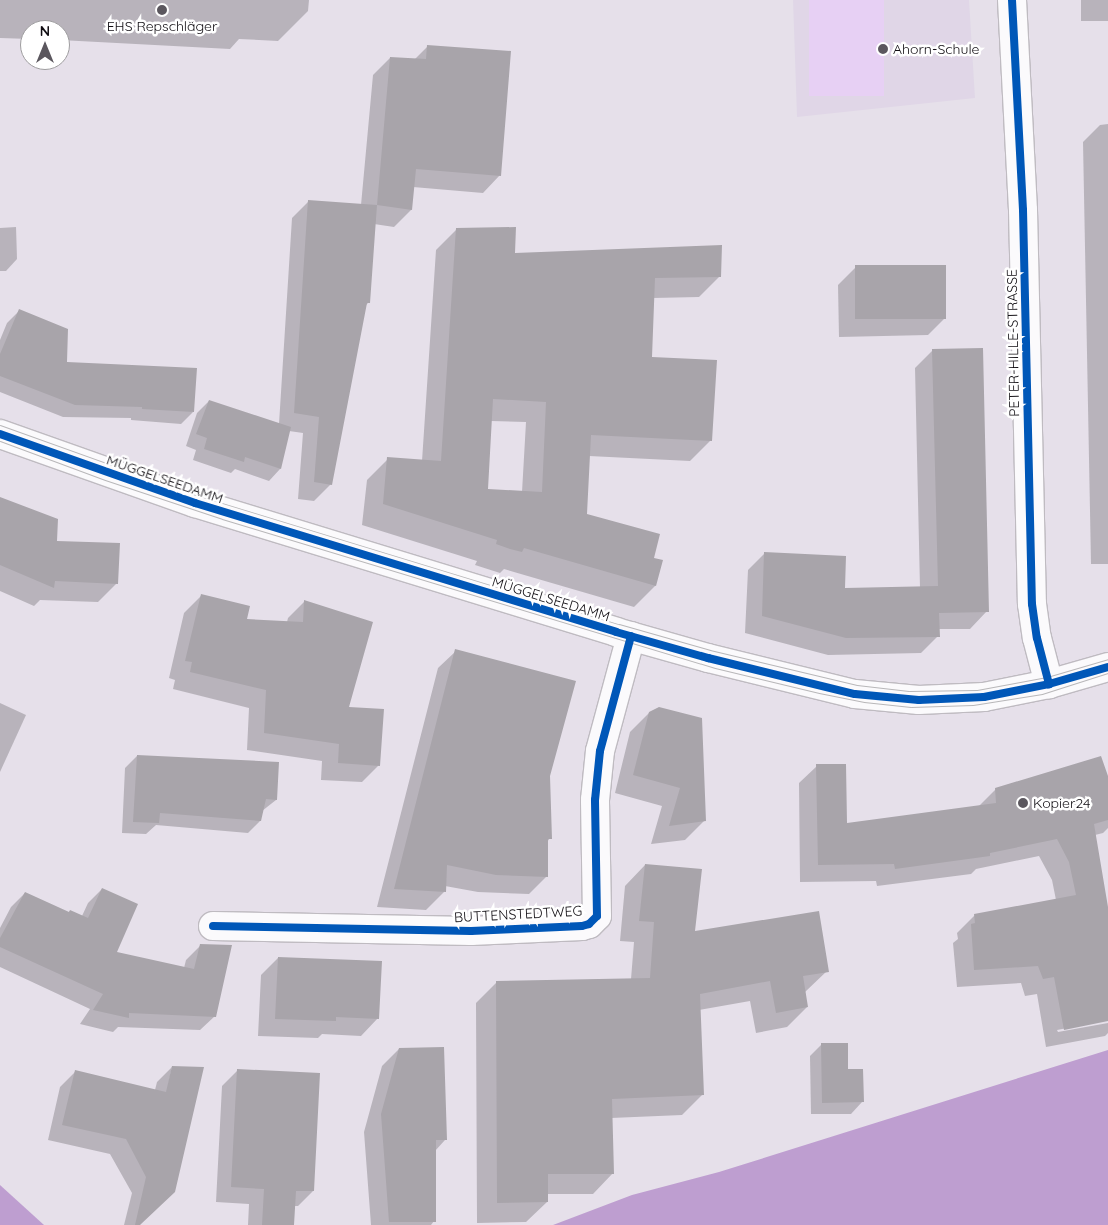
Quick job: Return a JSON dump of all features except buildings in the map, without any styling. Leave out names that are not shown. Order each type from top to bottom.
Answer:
[{"type":"street","name":"PETER-HILLE-STRASSE","points":[[1012,0],[1023,210],[1032,604],[1037,638],[1050,684]]},
{"type":"street","name":"MÜGGELSEEDAMM","points":[[0,434],[195,503],[631,636],[708,658],[845,691],[898,699],[948,700],[984,697],[1050,684],[1108,667]]},
{"type":"street","name":"BUTTENSTEDTWEG","points":[[213,926],[471,931],[582,926],[589,924],[597,916],[595,800],[600,751],[631,636]]},
{"type":"shaded area","name":"Ahorn-Schule","points":[[793,0],[969,0],[975,98],[797,117]]},
{"type":"shaded area","points":[[809,0],[884,0],[884,96],[809,96]]},
{"type":"shaded area","points":[[1108,1050],[1108,1225],[553,1225],[632,1195],[719,1172]]},
{"type":"shaded area","points":[[0,1185],[44,1225],[0,1225]]},
{"type":"tram line","points":[[0,425],[196,495],[619,624],[710,650],[857,685],[909,691],[977,690],[1047,677],[1108,659]]},
{"type":"tram line","points":[[0,441],[105,480],[222,519],[715,668],[819,693],[864,702],[911,707],[973,705],[1042,694],[1108,673]]},
{"type":"cycle path","points":[[1012,0],[1023,210],[1032,604],[1037,638],[1049,684]]},
{"type":"cycle path","points":[[0,434],[195,503],[616,632],[708,658],[855,694],[919,700],[984,697],[1049,684],[1108,667]]},
{"type":"cycle path","points":[[213,926],[471,931],[582,926],[589,924],[597,916],[595,800],[600,751],[631,636]]},
{"type":"place","name":"EHS Repschläger","points":[[162,10]]},
{"type":"place","name":"Ahorn-Schule","points":[[883,49]]},
{"type":"place","name":"Kopier24","points":[[1023,803]]}]
